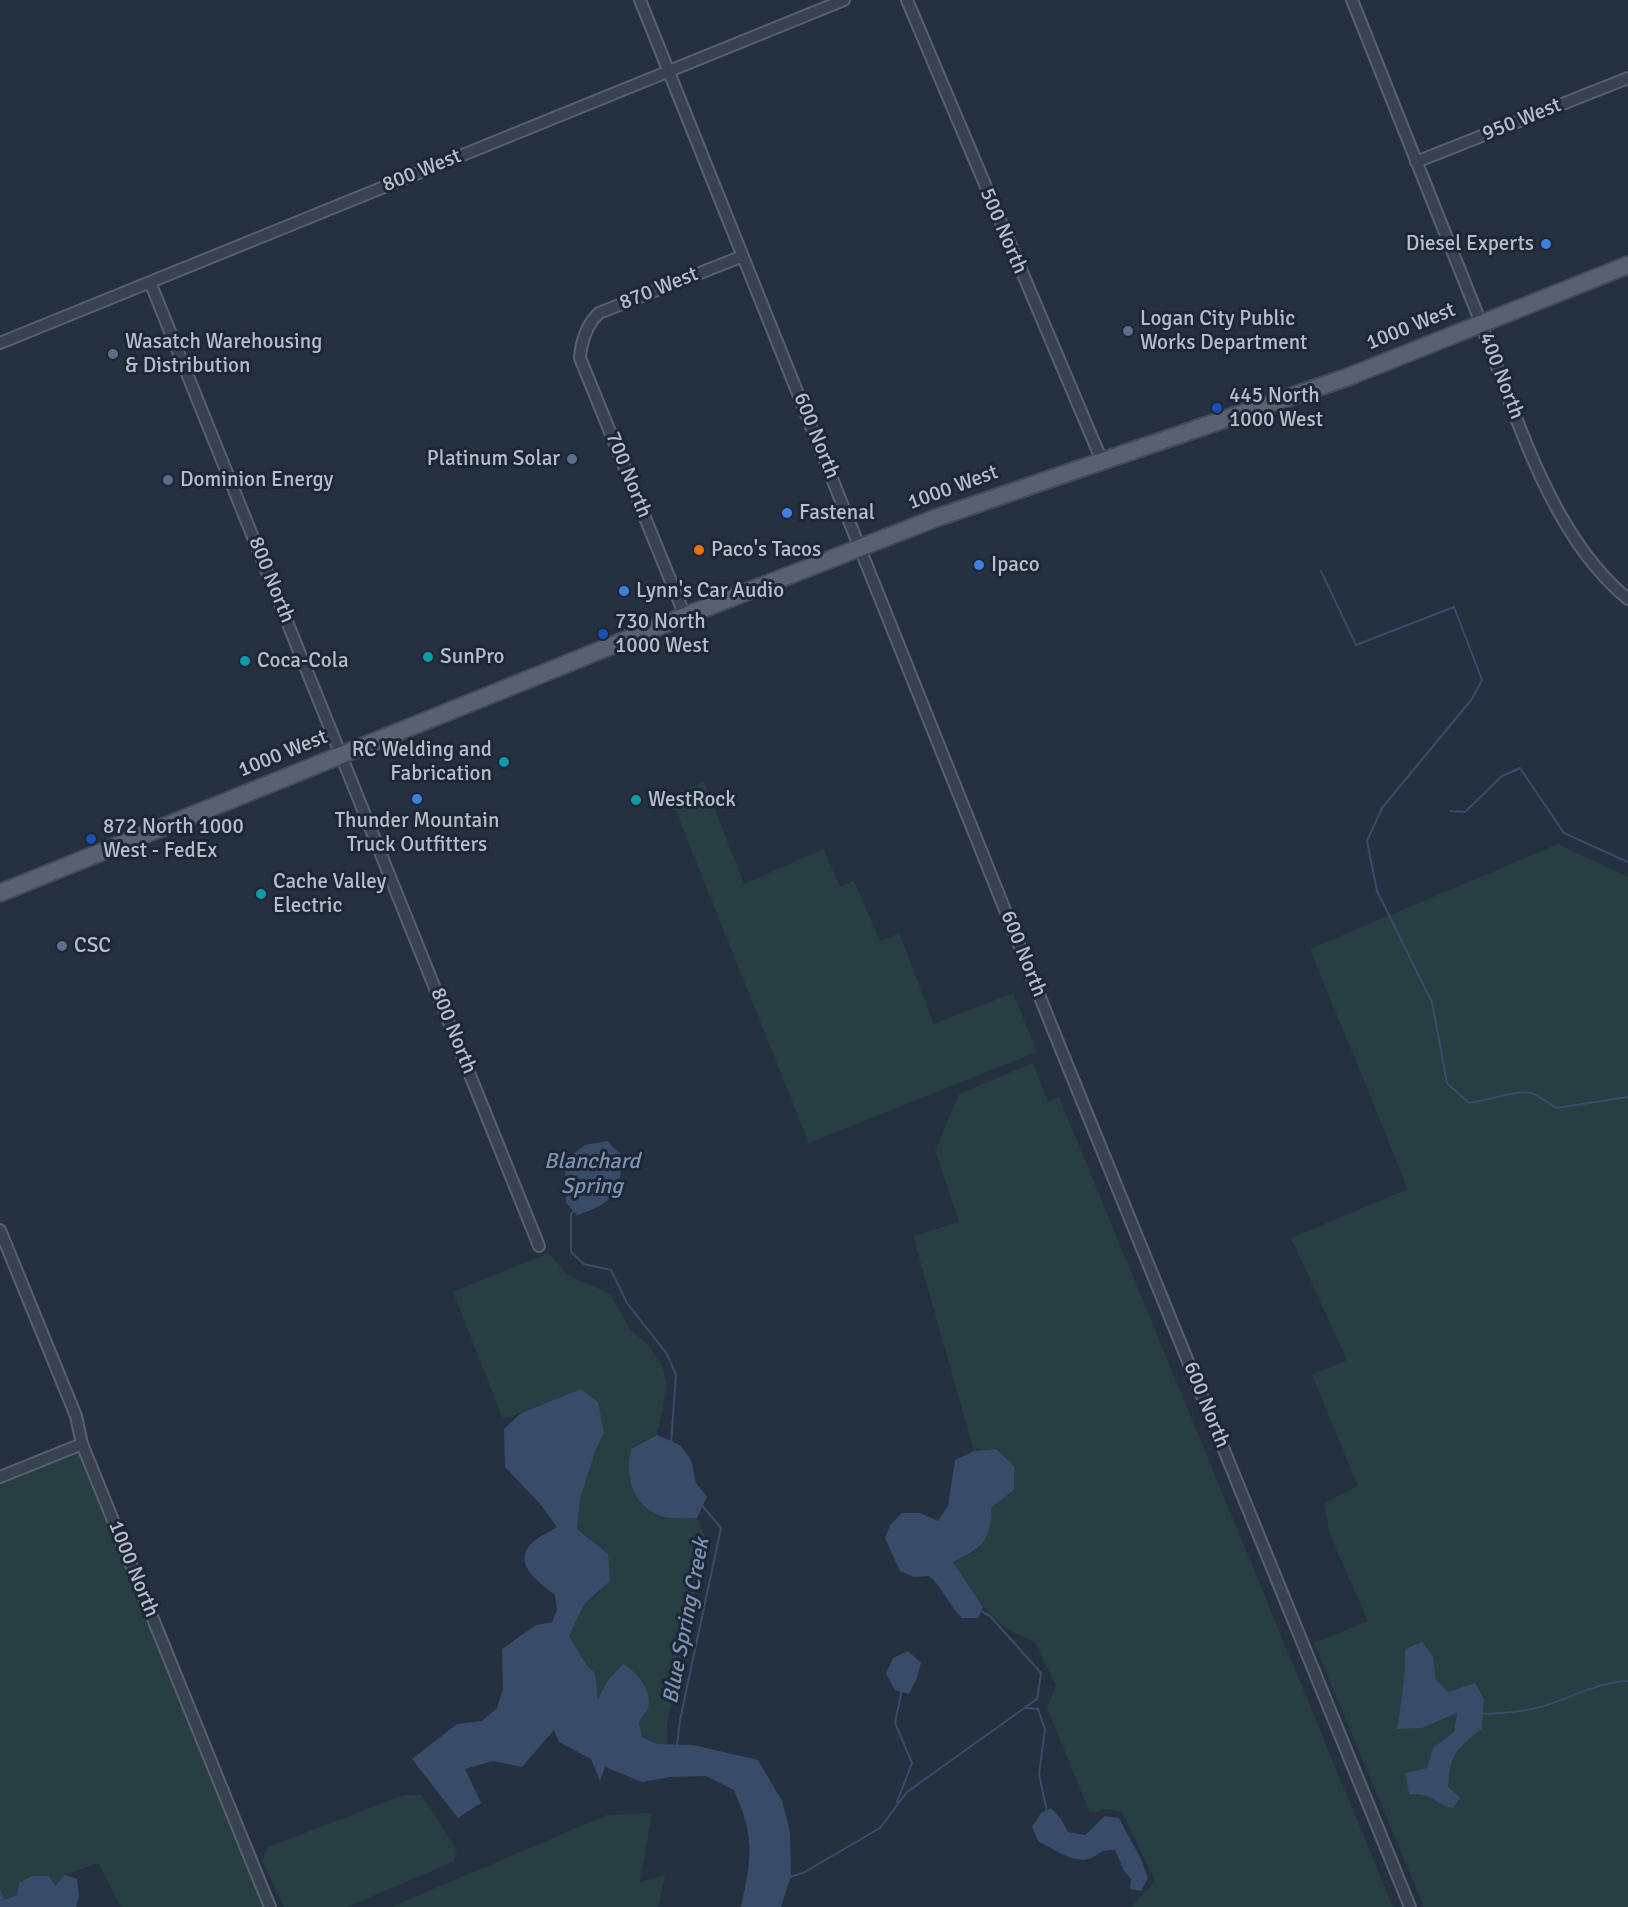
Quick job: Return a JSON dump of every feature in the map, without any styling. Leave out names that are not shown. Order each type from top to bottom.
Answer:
[{"type":"main road","name":"1000 West","points":[[0,893],[686,616],[993,497],[1326,385],[1628,265]]},
{"type":"street","name":"600 North","points":[[640,0],[1060,1047],[1410,1907]]},
{"type":"street","name":"800 West","points":[[0,342],[844,0]]},
{"type":"street","name":"500 North","points":[[906,0],[1102,461]]},
{"type":"street","name":"400 North","points":[[1352,0],[1481,323],[1517,420],[1548,492],[1584,552],[1628,599]]},
{"type":"street","name":"950 West","points":[[1416,162],[1628,78]]},
{"type":"street","name":"870 West","points":[[585,334],[599,313],[743,256]]},
{"type":"street","name":"800 North","points":[[150,282],[539,1246]]},
{"type":"street","name":"700 North","points":[[585,334],[580,358],[686,616]]},
{"type":"street","name":"1000 North","points":[[0,1230],[76,1416],[82,1444],[270,1907]]},
{"type":"street","points":[[0,1477],[82,1444]]},
{"type":"green space","points":[[704,782],[744,884],[824,849],[840,887],[854,881],[880,941],[899,933],[934,1024],[1013,993],[1037,1052],[809,1143],[670,796]]},
{"type":"green space","points":[[1558,844],[1628,877],[1628,1907],[1424,1907],[1314,1643],[1368,1621],[1330,1535],[1324,1503],[1358,1486],[1312,1375],[1347,1360],[1291,1238],[1408,1189],[1310,949]]},
{"type":"green space","points":[[1033,1063],[1048,1101],[1059,1097],[1393,1907],[1131,1907],[1155,1881],[1122,1812],[1107,1809],[1090,1813],[1047,1707],[1056,1685],[1034,1641],[1020,1636],[996,1619],[977,1598],[953,1562],[974,1552],[991,1508],[1014,1490],[996,1449],[974,1451],[913,1236],[959,1222],[935,1151],[959,1094]]},
{"type":"green space","points":[[548,1253],[569,1276],[609,1293],[631,1330],[649,1346],[663,1367],[667,1388],[657,1435],[631,1449],[685,1518],[697,1518],[706,1539],[667,1725],[667,1744],[657,1744],[642,1736],[639,1722],[648,1709],[608,1680],[598,1700],[595,1673],[587,1666],[569,1635],[585,1603],[600,1592],[589,1537],[577,1529],[586,1480],[604,1433],[581,1389],[503,1419],[453,1292]]},
{"type":"green space","points":[[80,1452],[264,1907],[121,1907],[98,1863],[65,1875],[55,1886],[3,1900],[0,1888],[0,1484]]},
{"type":"green space","points":[[404,1795],[422,1795],[457,1851],[453,1862],[347,1907],[284,1907],[262,1860],[268,1847]]},
{"type":"green space","points":[[652,1813],[640,1882],[665,1875],[658,1907],[391,1907],[607,1815]]},
{"type":"water","name":"Blanchard Spring","points":[[607,1141],[621,1155],[620,1178],[617,1187],[606,1201],[577,1215],[566,1203],[565,1161],[585,1145]]},
{"type":"water","points":[[581,1389],[598,1402],[604,1433],[595,1452],[580,1499],[577,1529],[608,1554],[610,1581],[585,1603],[569,1636],[587,1666],[595,1673],[598,1699],[608,1680],[623,1664],[643,1683],[649,1702],[648,1709],[639,1722],[642,1737],[657,1744],[693,1745],[758,1760],[782,1801],[790,1832],[791,1876],[781,1907],[741,1907],[748,1874],[750,1848],[746,1822],[734,1790],[706,1776],[670,1777],[642,1782],[605,1767],[600,1781],[591,1759],[559,1742],[554,1730],[522,1767],[493,1761],[465,1769],[481,1803],[458,1818],[412,1759],[457,1724],[482,1721],[497,1708],[503,1689],[502,1649],[536,1625],[552,1622],[557,1610],[555,1595],[530,1572],[525,1557],[533,1542],[557,1527],[541,1505],[505,1467],[504,1429],[521,1413]]},
{"type":"water","points":[[657,1435],[680,1445],[691,1460],[696,1483],[707,1497],[697,1518],[664,1517],[644,1506],[633,1490],[629,1470],[631,1449]]},
{"type":"water","points":[[996,1449],[1014,1466],[1014,1490],[991,1508],[990,1528],[983,1542],[953,1562],[983,1607],[978,1618],[962,1618],[929,1576],[914,1577],[900,1571],[885,1538],[890,1525],[902,1513],[920,1513],[938,1521],[948,1506],[955,1460],[974,1451]]},
{"type":"water","points":[[1422,1642],[1433,1656],[1436,1680],[1448,1692],[1475,1683],[1484,1699],[1482,1728],[1456,1753],[1451,1766],[1448,1787],[1460,1798],[1453,1808],[1423,1795],[1409,1794],[1405,1773],[1427,1768],[1433,1748],[1454,1732],[1457,1713],[1422,1728],[1397,1729],[1404,1679],[1405,1649]]},
{"type":"water","points":[[908,1651],[921,1663],[909,1694],[895,1690],[886,1674],[893,1658]]},
{"type":"water","points":[[1051,1808],[1061,1819],[1068,1832],[1085,1835],[1105,1816],[1119,1818],[1142,1861],[1148,1878],[1141,1891],[1130,1889],[1131,1879],[1124,1871],[1115,1850],[1106,1850],[1082,1860],[1062,1854],[1038,1841],[1032,1827],[1041,1813]]},
{"type":"water","points":[[65,1875],[77,1879],[79,1897],[76,1907],[0,1907],[0,1888],[4,1900],[17,1895],[19,1883],[32,1876],[49,1876],[55,1886]]},
{"type":"waterway","points":[[1321,571],[1356,645],[1454,607],[1482,680],[1472,699],[1382,808],[1367,841],[1377,891],[1432,1002],[1447,1083],[1469,1103],[1524,1092],[1534,1094],[1556,1108],[1628,1097]]},
{"type":"waterway","points":[[1450,811],[1465,812],[1502,776],[1520,768],[1564,833],[1628,862]]},
{"type":"waterway","name":"Blue Spring Creek","points":[[575,1209],[571,1214],[571,1252],[584,1264],[611,1270],[627,1303],[667,1354],[676,1375],[671,1444]]},
{"type":"waterway","name":"Blue Spring Creek","points":[[677,1745],[680,1720],[721,1528],[701,1504]]},
{"type":"waterway","points":[[790,1877],[803,1873],[880,1828],[907,1792],[1037,1699],[1041,1673],[990,1616],[979,1610]]},
{"type":"waterway","points":[[1481,1714],[1530,1709],[1597,1687],[1628,1681]]},
{"type":"waterway","points":[[897,1802],[912,1763],[895,1723],[902,1689]]},
{"type":"waterway","points":[[1026,1708],[1038,1709],[1045,1730],[1039,1774],[1047,1812]]},
{"type":"place","name":"Diesel Experts","points":[[1546,244]]},
{"type":"place","name":"Logan City Public Works Department","points":[[1128,331]]},
{"type":"place","name":"Wasatch Warehousing & Distribution","points":[[113,354]]},
{"type":"place","name":"445 North 1000 West","points":[[1217,408]]},
{"type":"place","name":"Platinum Solar","points":[[572,459]]},
{"type":"place","name":"Dominion Energy","points":[[168,480]]},
{"type":"place","name":"Fastenal","points":[[787,513]]},
{"type":"place","name":"Paco's Tacos","points":[[699,550]]},
{"type":"place","name":"Ipaco","points":[[979,565]]},
{"type":"place","name":"Lynn's Car Audio","points":[[624,591]]},
{"type":"place","name":"730 North 1000 West","points":[[603,634]]},
{"type":"place","name":"SunPro","points":[[428,657]]},
{"type":"place","name":"Coca-Cola","points":[[245,661]]},
{"type":"place","name":"RC Welding and Fabrication","points":[[504,762]]},
{"type":"place","name":"Thunder Mountain Truck Outfitters","points":[[417,799]]},
{"type":"place","name":"WestRock","points":[[636,800]]},
{"type":"place","name":"872 North 1000 West - FedEx","points":[[91,839]]},
{"type":"place","name":"Cache Valley Electric","points":[[261,894]]},
{"type":"place","name":"CSC","points":[[62,946]]}]
